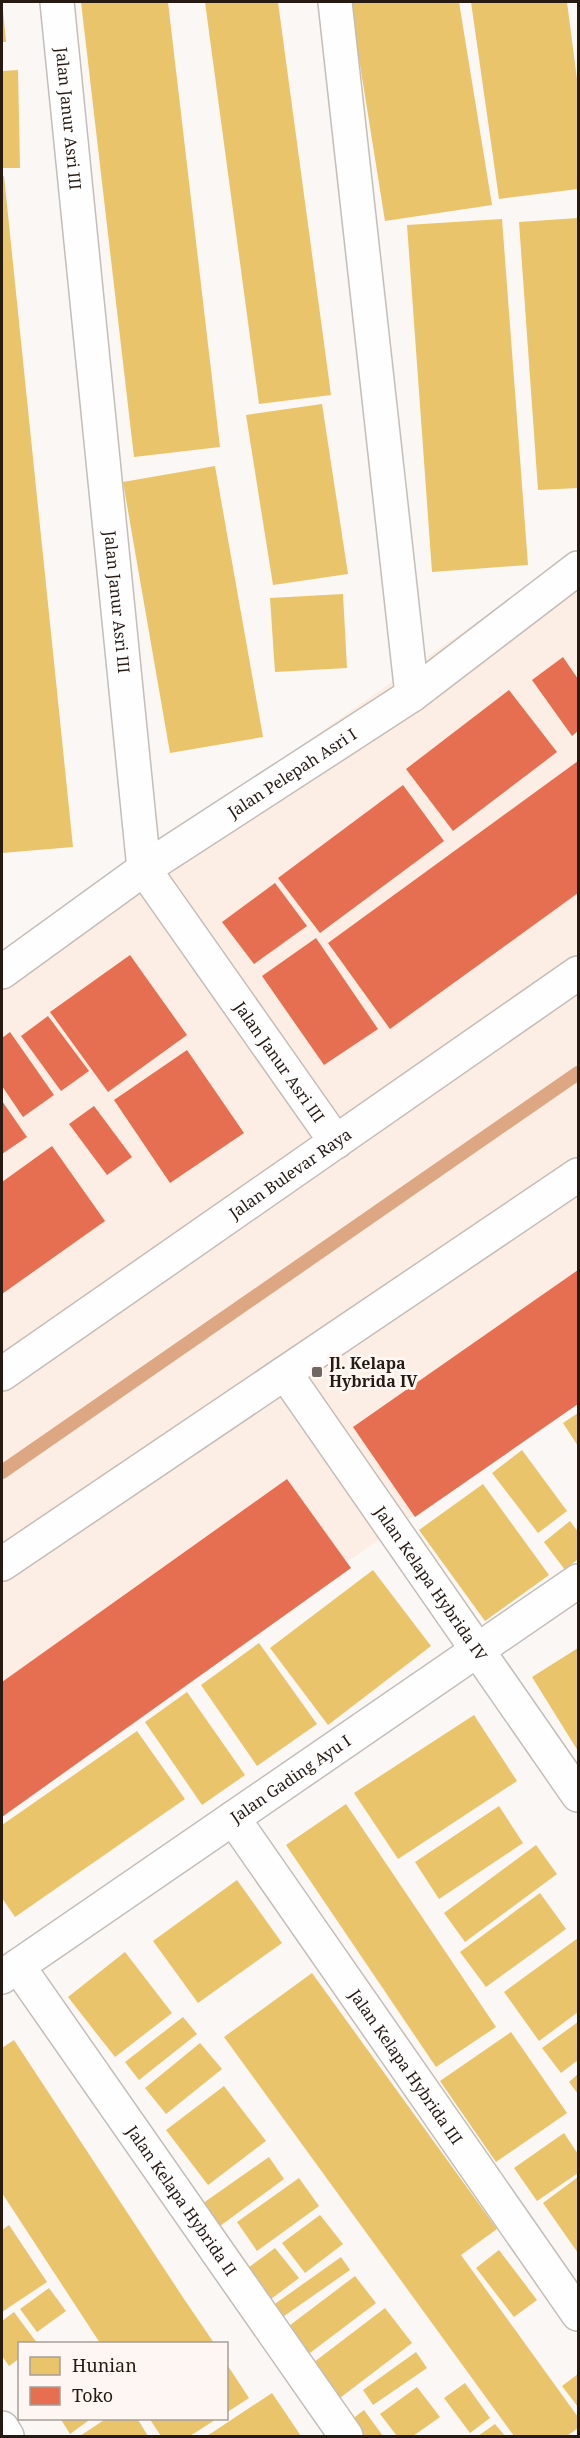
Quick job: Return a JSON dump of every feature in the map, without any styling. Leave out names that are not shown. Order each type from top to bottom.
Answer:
[{"type":"street","name":"Jalan Janur Asri III","points":[[57,2],[144,869],[336,1142]]},
{"type":"street","points":[[335,2],[412,695]]},
{"type":"street","name":"Jalan Pelepah Asri I","points":[[2,972],[144,869],[412,695],[579,568]]},
{"type":"street","name":"Jalan Bulevar Raya","points":[[2,1374],[579,973]]},
{"type":"street","points":[[2,1564],[579,1175]]},
{"type":"street","name":"Jalan Kelapa Hybrida IV","points":[[285,1373],[579,1795]]},
{"type":"street","name":"Jalan Gading Ayu I","points":[[10,1972],[579,1581]]},
{"type":"street","name":"Jalan Kelapa Hybrida III","points":[[233,1818],[579,2314]]},
{"type":"street","name":"Jalan Kelapa Hybrida II","points":[[10,1972],[346,2436]]},
{"type":"street","points":[[2,2428],[7,2436]]},
{"type":"shaded area","points":[[578,551],[578,1403],[2,1799],[2,956]]},
{"type":"building: Hunian","points":[[81,2],[168,2],[220,447],[134,457]]},
{"type":"building: Hunian","points":[[205,2],[278,2],[331,395],[259,404]]},
{"type":"building: Hunian","points":[[350,2],[459,2],[492,205],[385,221]]},
{"type":"building: Hunian","points":[[471,2],[567,2],[578,87],[578,189],[499,199]]},
{"type":"building: Hunian","points":[[3,10],[6,42],[2,42]]},
{"type":"building: Hunian","points":[[18,70],[20,168],[2,168],[2,71]]},
{"type":"building: Hunian","points":[[4,176],[73,847],[2,853],[2,177]]},
{"type":"building: Hunian","points":[[578,218],[578,488],[538,490],[519,222]]},
{"type":"building: Hunian","points":[[502,219],[528,565],[432,572],[407,225]]},
{"type":"building: Hunian","points":[[322,404],[348,574],[273,585],[246,415]]},
{"type":"building: Hunian","points":[[215,466],[263,737],[170,753],[123,482]]},
{"type":"building: Hunian","points":[[343,594],[347,668],[275,672],[270,598]]},
{"type":"building: Hunian","points":[[578,1413],[578,1446],[563,1423]]},
{"type":"building: Hunian","points":[[522,1450],[567,1511],[538,1533],[492,1473]]},
{"type":"building: Hunian","points":[[483,1484],[549,1575],[485,1621],[419,1530]]},
{"type":"building: Hunian","points":[[570,1521],[578,1532],[578,1559],[565,1570],[544,1542]]},
{"type":"building: Hunian","points":[[373,1570],[431,1646],[328,1725],[270,1648]]},
{"type":"building: Hunian","points":[[259,1643],[317,1724],[257,1766],[201,1685]]},
{"type":"building: Hunian","points":[[578,1648],[578,1751],[532,1677]]},
{"type":"building: Hunian","points":[[187,1692],[245,1775],[202,1805],[145,1722]]},
{"type":"building: Hunian","points":[[474,1715],[517,1781],[398,1859],[354,1793]]},
{"type":"building: Hunian","points":[[137,1731],[185,1799],[15,1917],[2,1898],[2,1825]]},
{"type":"building: Hunian","points":[[346,1804],[496,2027],[436,2067],[286,1845]]},
{"type":"building: Hunian","points":[[499,1806],[523,1843],[439,1899],[415,1862]]},
{"type":"building: Hunian","points":[[536,1845],[557,1874],[465,1942],[444,1913]]},
{"type":"building: Hunian","points":[[237,1880],[282,1943],[198,2003],[153,1941]]},
{"type":"building: Hunian","points":[[540,1893],[566,1929],[486,1987],[460,1952]]},
{"type":"building: Hunian","points":[[578,1938],[578,2012],[539,2041],[504,1992]]},
{"type":"building: Hunian","points":[[125,1952],[172,2013],[115,2057],[68,1997]]},
{"type":"building: Hunian","points":[[312,1973],[497,2229],[461,2255],[578,2417],[578,2428],[567,2436],[514,2436],[224,2037]]},
{"type":"building: Hunian","points":[[183,2017],[197,2034],[139,2080],[125,2062]]},
{"type":"building: Hunian","points":[[578,2022],[578,2060],[561,2073],[542,2048]]},
{"type":"building: Hunian","points":[[511,2032],[567,2113],[496,2162],[440,2081]]},
{"type":"building: Hunian","points":[[14,2040],[213,2342],[99,2342],[2,2193],[2,2048]]},
{"type":"building: Hunian","points":[[200,2043],[222,2069],[166,2114],[145,2088]]},
{"type":"building: Hunian","points":[[578,2074],[578,2094],[569,2082]]},
{"type":"building: Hunian","points":[[224,2086],[266,2141],[208,2185],[166,2130]]},
{"type":"building: Hunian","points":[[564,2133],[578,2154],[578,2173],[537,2201],[514,2168]]},
{"type":"building: Hunian","points":[[269,2157],[284,2179],[216,2229],[199,2206]]},
{"type":"building: Hunian","points":[[578,2177],[578,2253],[543,2203]]},
{"type":"building: Hunian","points":[[299,2178],[319,2206],[257,2251],[237,2222]]},
{"type":"building: Hunian","points":[[320,2215],[343,2244],[305,2273],[282,2243]]},
{"type":"building: Hunian","points":[[9,2225],[47,2282],[2,2312],[2,2230]]},
{"type":"building: Hunian","points":[[275,2248],[299,2278],[267,2302],[244,2271]]},
{"type":"building: Hunian","points":[[499,2250],[537,2300],[514,2317],[476,2268]]},
{"type":"building: Hunian","points":[[341,2257],[350,2270],[274,2323],[265,2311]]},
{"type":"building: Hunian","points":[[355,2276],[376,2303],[302,2359],[281,2332]]},
{"type":"building: Hunian","points":[[49,2288],[66,2311],[37,2332],[20,2309]]},
{"type":"building: Hunian","points":[[385,2308],[412,2343],[332,2404],[305,2369]]},
{"type":"building: Hunian","points":[[14,2312],[36,2342],[18,2342],[18,2359],[9,2366],[2,2356],[2,2321]]},
{"type":"building: Hunian","points":[[416,2352],[427,2368],[373,2405],[363,2390]]},
{"type":"building: Hunian","points":[[228,2366],[249,2398],[228,2412]]},
{"type":"building: Hunian","points":[[578,2374],[578,2407],[562,2386]]},
{"type":"building: Hunian","points":[[465,2383],[490,2418],[470,2433],[444,2398]]},
{"type":"building: Hunian","points":[[417,2387],[440,2417],[413,2436],[397,2436],[380,2414]]},
{"type":"building: Hunian","points":[[272,2393],[301,2436],[207,2436]]},
{"type":"building: Hunian","points":[[364,2410],[383,2436],[348,2436],[342,2427]]},
{"type":"building: Hunian","points":[[61,2420],[89,2420],[70,2434]]},
{"type":"building: Hunian","points":[[104,2420],[138,2420],[148,2436],[80,2436]]},
{"type":"building: Hunian","points":[[150,2420],[215,2420],[190,2436],[161,2436]]},
{"type":"building: Hunian","points":[[495,2424],[505,2436],[478,2436]]},
{"type":"building: Toko","points":[[563,657],[578,679],[578,731],[572,736],[532,680]]},
{"type":"building: Toko","points":[[509,690],[557,752],[453,831],[406,769]]},
{"type":"building: Toko","points":[[578,761],[578,893],[390,1029],[328,943]]},
{"type":"building: Toko","points":[[403,785],[444,841],[320,933],[278,878]]},
{"type":"building: Toko","points":[[275,883],[307,926],[254,964],[222,922]]},
{"type":"building: Toko","points":[[316,938],[378,1029],[324,1065],[262,976]]},
{"type":"building: Toko","points":[[130,955],[187,1035],[108,1092],[50,1012]]},
{"type":"building: Toko","points":[[48,1016],[89,1071],[61,1091],[21,1036]]},
{"type":"building: Toko","points":[[10,1032],[54,1095],[23,1117],[2,1086],[2,1038]]},
{"type":"building: Toko","points":[[187,1050],[244,1133],[170,1183],[114,1100]]},
{"type":"building: Toko","points":[[2,1101],[27,1137],[2,1154]]},
{"type":"building: Toko","points":[[94,1106],[132,1157],[107,1175],[69,1124]]},
{"type":"building: Toko","points":[[52,1146],[105,1221],[2,1294],[2,1182]]},
{"type":"building: Toko","points":[[578,1270],[578,1404],[415,1517],[353,1427]]},
{"type":"building: Toko","points":[[287,1479],[351,1568],[2,1817],[2,1682]]},
{"type":"waterway","points":[[2,1472],[578,1073]]},
{"type":"place","name":"Jl. Kelapa Hybrida IV","points":[[317,1372]]}]
